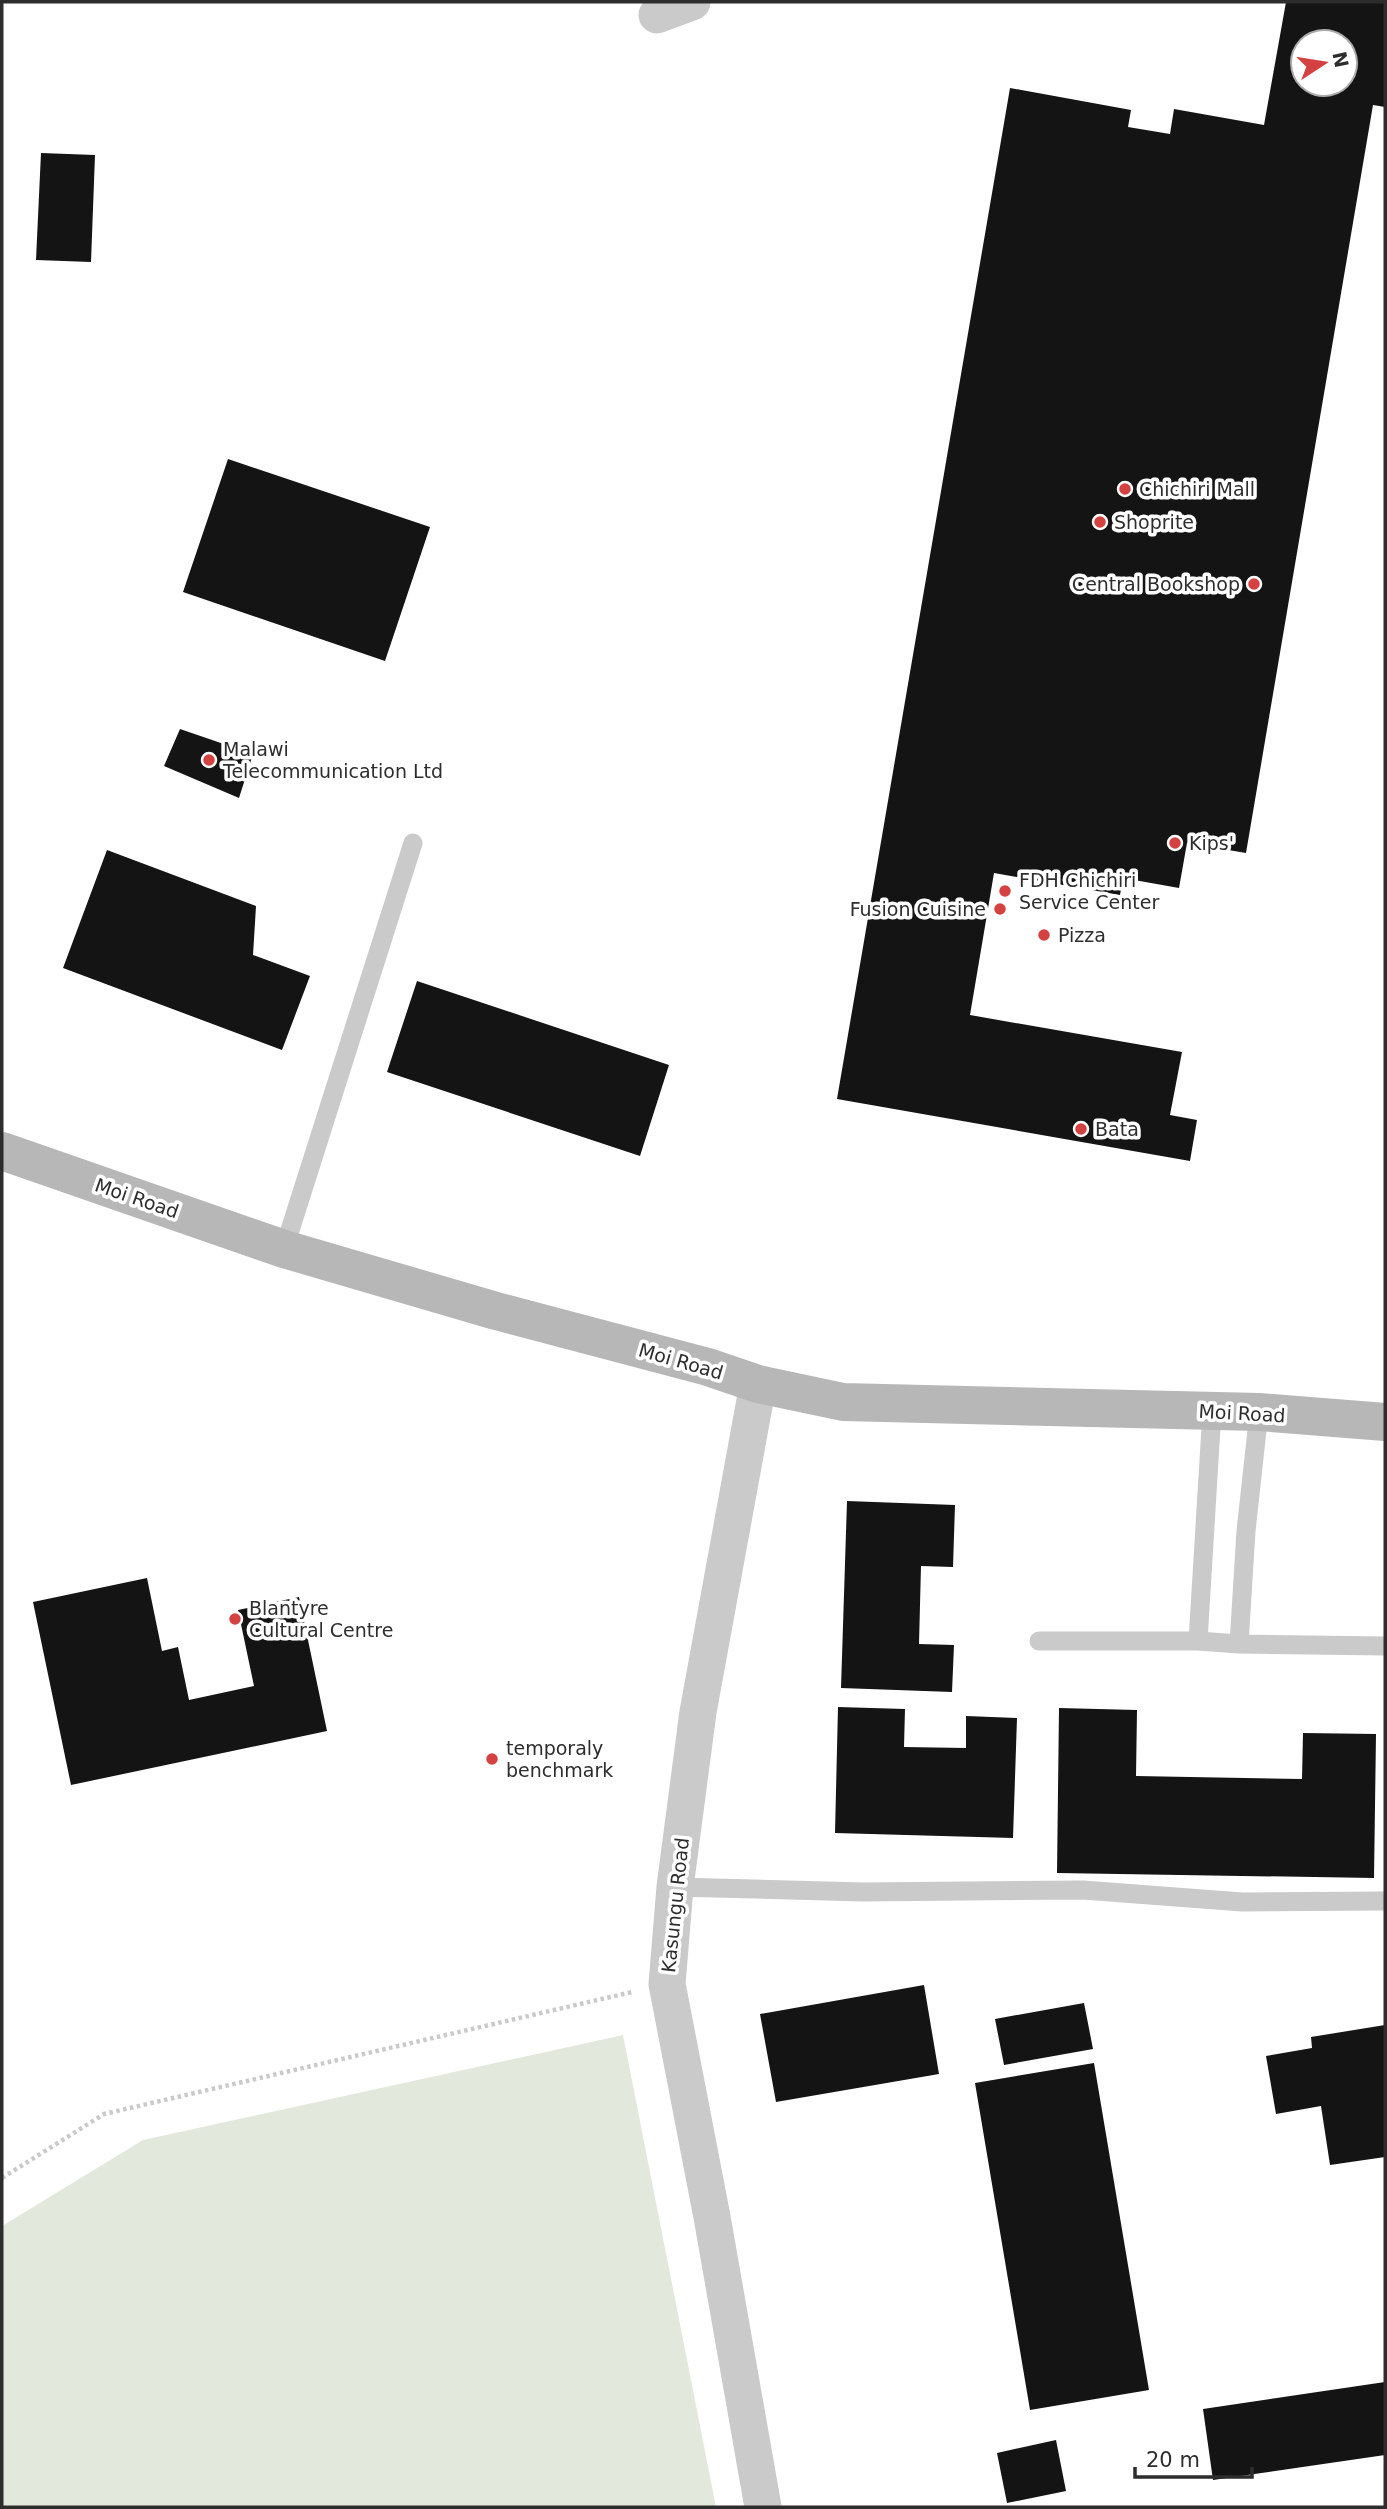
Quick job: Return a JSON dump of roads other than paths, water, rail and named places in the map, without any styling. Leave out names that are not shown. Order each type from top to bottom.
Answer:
[{"type":"main road","name":"Moi Road","points":[[2,1151],[284,1249],[496,1311],[708,1367],[758,1384],[843,1402],[1259,1412],[1385,1422]]},
{"type":"street","points":[[657,15],[692,2]]},
{"type":"street","name":"Kasungu Road","points":[[758,1384],[698,1713],[675,1887],[667,1984],[717,2244],[763,2507]]},
{"type":"lane","points":[[284,1249],[413,843]]},
{"type":"lane","points":[[1198,1641],[1212,1411]]},
{"type":"lane","points":[[1239,1644],[1245,1531],[1259,1412]]},
{"type":"lane","points":[[1039,1640],[1385,1646]]},
{"type":"lane","points":[[675,1887],[863,1892],[1083,1889],[1242,1902],[1385,1901]]},
{"type":"place","name":"Chichiri Mall","points":[[1125,489]]},
{"type":"place","name":"Shoprite","points":[[1100,522]]},
{"type":"place","name":"Central Bookshop","points":[[1254,584]]},
{"type":"place","name":"Malawi Telecommunication Ltd","points":[[209,760]]},
{"type":"place","name":"Kips'","points":[[1175,843]]},
{"type":"place","name":"FDH Chichiri Service Center","points":[[1005,891]]},
{"type":"place","name":"Fusion Cuisine","points":[[1000,909]]},
{"type":"place","name":"Pizza","points":[[1044,935]]},
{"type":"place","name":"Bata","points":[[1081,1129]]},
{"type":"place","name":"Blantyre Cultural Centre","points":[[235,1619]]},
{"type":"place","name":"temporaly benchmark","points":[[492,1759]]}]
